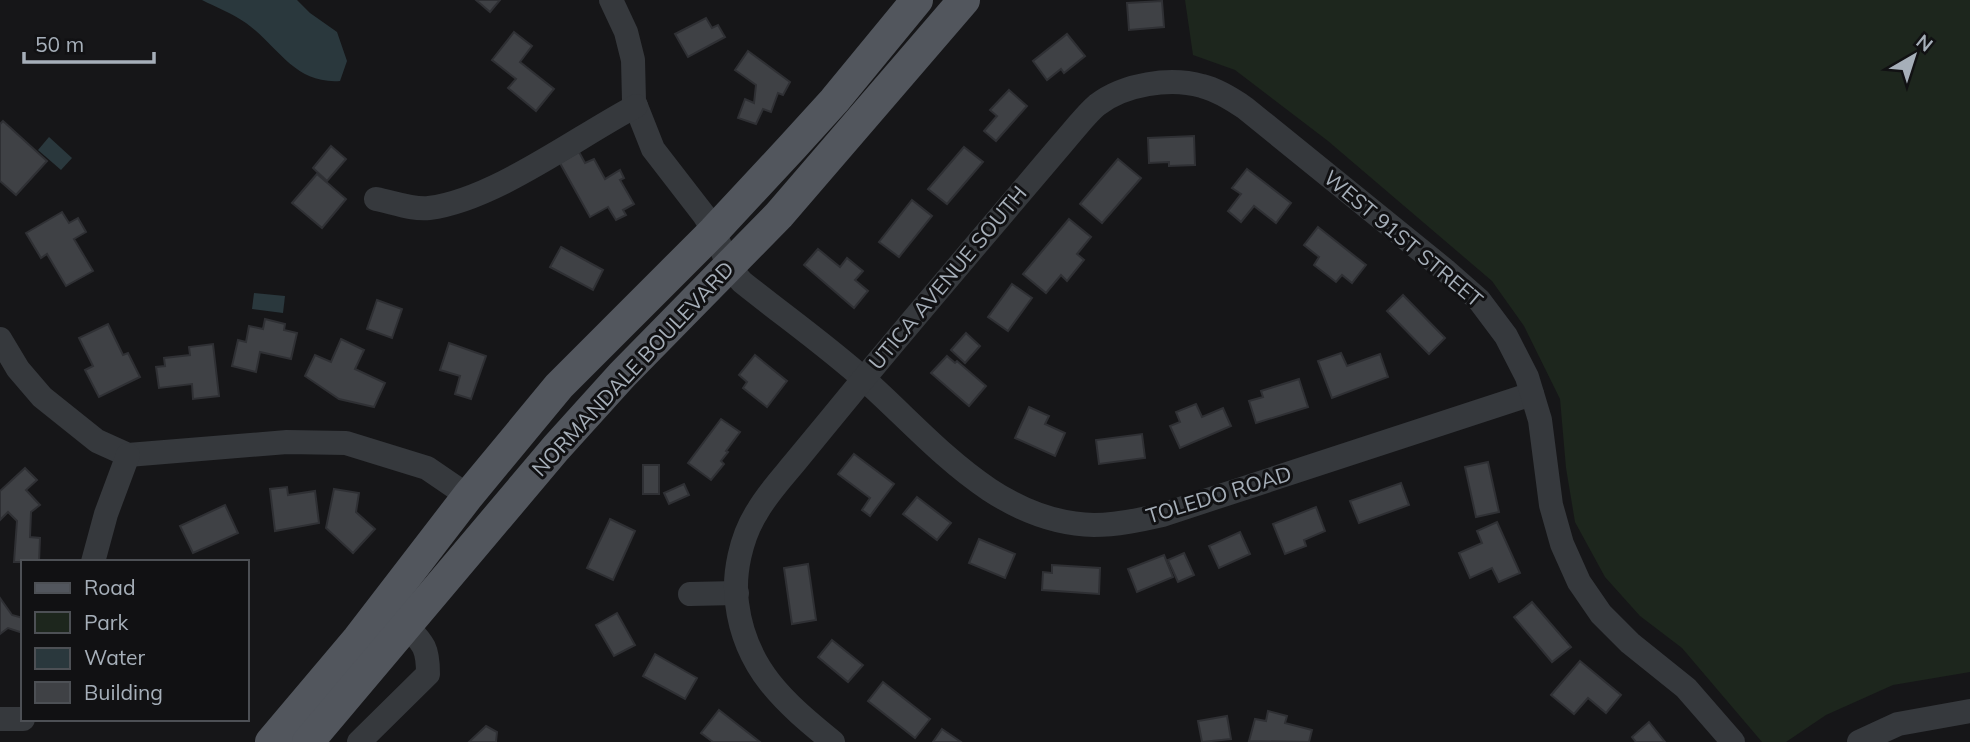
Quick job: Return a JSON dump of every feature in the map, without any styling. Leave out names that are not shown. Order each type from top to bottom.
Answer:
[{"type":"main road","name":"NORMANDALE BOULEVARD","points":[[271,742],[358,639],[468,496],[559,386],[714,231],[834,101],[916,0]]},
{"type":"main road","name":"NORMANDALE BOULEVARD","points":[[308,742],[580,421],[823,166],[964,0]]},
{"type":"street","name":"TOLEDO ROAD","points":[[616,1],[633,60],[636,106],[653,149],[714,231],[729,267],[742,282],[864,379],[970,476],[998,496],[1028,511],[1050,518],[1094,525],[1129,522],[1162,515],[1532,394]]},
{"type":"street","name":"UTICA AVENUE SOUTH","points":[[834,742],[795,711],[773,689],[755,663],[744,634],[737,593],[743,541],[756,512],[864,379],[1078,125],[1099,104],[1126,90],[1154,83],[1178,82],[1225,94],[1245,108]]},
{"type":"street","points":[[376,200],[426,208],[460,201],[513,177],[636,106]]},
{"type":"street","name":"WEST 91ST STREET","points":[[1245,108],[1479,300],[1506,336],[1527,377],[1540,420],[1551,505],[1562,544],[1579,582],[1601,614],[1620,634],[1686,688],[1733,742]]},
{"type":"street","points":[[0,339],[18,369],[42,397],[97,441],[128,455],[287,442],[346,443],[427,468],[468,496]]},
{"type":"street","points":[[94,560],[106,514],[128,455]]},
{"type":"street","points":[[690,594],[737,593]]},
{"type":"street","points":[[359,742],[428,674],[428,652],[421,640],[406,625]]},
{"type":"street","points":[[1859,742],[1898,724],[1970,711]]},
{"type":"street","points":[[0,719],[21,719]]},
{"type":"green space","points":[[1185,0],[1970,0],[1970,672],[1893,685],[1826,715],[1786,742],[1762,742],[1682,648],[1640,616],[1605,577],[1575,522],[1566,468],[1560,399],[1524,326],[1492,281],[1328,141],[1235,70],[1193,55]]},
{"type":"water","points":[[202,0],[297,0],[337,32],[347,61],[340,81],[311,77],[299,70],[246,23]]},
{"type":"water","points":[[49,137],[72,158],[61,170],[38,150]]},
{"type":"water","points":[[254,293],[285,296],[283,313],[252,309]]},
{"type":"building","points":[[476,0],[500,0],[490,12]]},
{"type":"building","points":[[1162,1],[1164,27],[1129,30],[1127,3]]},
{"type":"building","points":[[706,18],[712,28],[718,25],[725,37],[688,57],[675,34]]},
{"type":"building","points":[[514,32],[532,46],[520,62],[554,89],[536,111],[508,88],[516,79],[492,60]]},
{"type":"building","points":[[1067,34],[1085,56],[1064,73],[1061,69],[1047,80],[1033,61]]},
{"type":"building","points":[[748,51],[790,82],[783,95],[778,93],[771,112],[763,109],[756,124],[738,118],[745,99],[754,103],[756,85],[735,70]]},
{"type":"building","points":[[1009,90],[1027,106],[996,141],[984,131],[997,116],[990,110]]},
{"type":"building","points":[[3,121],[47,161],[16,195],[0,181],[0,124]]},
{"type":"building","points":[[1194,136],[1195,165],[1169,166],[1169,162],[1149,163],[1148,138]]},
{"type":"building","points":[[331,146],[346,159],[327,181],[313,168]]},
{"type":"building","points":[[964,147],[983,162],[947,204],[928,189]]},
{"type":"building","points":[[579,152],[585,163],[594,159],[605,179],[620,170],[624,178],[620,180],[634,204],[623,210],[626,215],[616,220],[608,207],[590,217],[560,163]]},
{"type":"building","points":[[1118,159],[1141,178],[1102,223],[1080,204]]},
{"type":"building","points":[[1247,169],[1291,203],[1276,223],[1254,206],[1241,222],[1228,211],[1241,194],[1232,188]]},
{"type":"building","points":[[317,174],[346,199],[322,228],[292,203]]},
{"type":"building","points":[[912,200],[932,216],[899,257],[879,242]]},
{"type":"building","points":[[62,212],[69,223],[78,218],[86,232],[74,239],[93,271],[66,286],[47,254],[41,258],[26,233]]},
{"type":"building","points":[[1069,219],[1091,237],[1077,254],[1084,260],[1067,281],[1061,275],[1046,293],[1023,274]]},
{"type":"building","points":[[1318,227],[1366,265],[1352,283],[1342,275],[1336,282],[1314,265],[1319,257],[1304,245]]},
{"type":"building","points":[[561,247],[603,270],[593,290],[550,267]]},
{"type":"building","points":[[818,249],[840,267],[847,258],[863,271],[855,280],[868,291],[854,308],[804,265]]},
{"type":"building","points":[[1012,284],[1032,298],[1008,331],[988,317]]},
{"type":"building","points":[[1403,295],[1445,338],[1429,354],[1387,311]]},
{"type":"building","points":[[377,300],[402,309],[392,338],[367,329]]},
{"type":"building","points":[[265,319],[285,324],[284,330],[297,333],[291,359],[260,352],[256,372],[232,366],[238,340],[246,342],[249,326],[263,329]]},
{"type":"building","points":[[108,324],[123,355],[128,353],[140,377],[99,397],[85,370],[93,366],[79,338]]},
{"type":"building","points":[[966,333],[980,346],[965,363],[951,350]]},
{"type":"building","points":[[341,339],[364,350],[355,369],[385,383],[374,407],[339,399],[305,376],[315,355],[331,362]]},
{"type":"building","points":[[449,343],[486,356],[471,399],[455,394],[460,376],[440,370]]},
{"type":"building","points":[[213,344],[219,396],[193,399],[192,384],[159,388],[156,367],[165,366],[164,358],[190,355],[189,347]]},
{"type":"building","points":[[1341,353],[1347,366],[1380,354],[1388,377],[1332,398],[1318,361]]},
{"type":"building","points":[[755,355],[787,381],[767,407],[743,388],[747,382],[739,375]]},
{"type":"building","points":[[947,356],[955,363],[957,361],[986,386],[969,406],[931,373]]},
{"type":"building","points":[[1299,379],[1308,407],[1256,423],[1249,401],[1263,397],[1261,391]]},
{"type":"building","points":[[1196,404],[1202,417],[1223,408],[1231,426],[1180,448],[1170,426],[1180,422],[1176,412]]},
{"type":"building","points":[[1029,407],[1049,416],[1045,424],[1065,433],[1055,456],[1015,438]]},
{"type":"building","points":[[721,419],[740,432],[721,461],[724,464],[711,480],[688,463]]},
{"type":"building","points":[[1142,434],[1145,458],[1099,464],[1096,440]]},
{"type":"building","points":[[854,454],[894,484],[870,516],[862,510],[870,498],[838,474]]},
{"type":"building","points":[[1488,462],[1499,512],[1476,517],[1465,467]]},
{"type":"building","points":[[643,465],[659,465],[659,494],[643,494]]},
{"type":"building","points":[[25,468],[37,480],[26,490],[40,505],[31,512],[30,537],[40,538],[39,560],[14,562],[17,521],[8,512],[0,520],[0,491]]},
{"type":"building","points":[[1401,483],[1409,505],[1359,523],[1350,501]]},
{"type":"building","points":[[684,484],[689,495],[669,504],[664,493]]},
{"type":"building","points":[[287,487],[288,495],[315,491],[319,523],[275,531],[270,489]]},
{"type":"building","points":[[334,489],[359,493],[356,512],[375,529],[353,553],[326,528]]},
{"type":"building","points":[[917,497],[951,523],[937,540],[903,514]]},
{"type":"building","points":[[225,505],[238,533],[193,553],[180,526]]},
{"type":"building","points":[[1316,507],[1325,531],[1304,540],[1306,546],[1285,554],[1273,524]]},
{"type":"building","points":[[610,519],[635,531],[613,580],[587,568]]},
{"type":"building","points":[[1497,522],[1520,573],[1499,582],[1492,568],[1470,578],[1459,553],[1482,543],[1477,531]]},
{"type":"building","points":[[1240,532],[1250,554],[1219,568],[1209,546]]},
{"type":"building","points":[[979,539],[1015,554],[1005,578],[969,563]]},
{"type":"building","points":[[1184,553],[1194,575],[1178,582],[1168,560]]},
{"type":"building","points":[[1164,555],[1173,577],[1137,592],[1128,569]]},
{"type":"building","points":[[808,564],[816,620],[792,624],[784,568]]},
{"type":"building","points":[[1052,565],[1100,568],[1099,594],[1042,590],[1043,572],[1052,573]]},
{"type":"building","points":[[0,598],[12,615],[21,617],[21,632],[8,628],[0,634]]},
{"type":"building","points":[[1532,602],[1571,647],[1552,662],[1514,617]]},
{"type":"building","points":[[617,613],[635,645],[614,656],[596,625]]},
{"type":"building","points":[[832,640],[863,665],[848,682],[818,657]]},
{"type":"building","points":[[655,654],[697,678],[685,699],[643,676]]},
{"type":"building","points":[[1580,661],[1621,695],[1606,713],[1588,698],[1574,714],[1551,695]]},
{"type":"building","points":[[883,682],[930,719],[915,738],[868,701]]},
{"type":"building","points":[[719,710],[760,742],[713,742],[701,733]]},
{"type":"building","points":[[1268,711],[1287,716],[1285,723],[1312,730],[1309,742],[1249,741],[1255,719],[1266,721]]},
{"type":"building","points":[[1227,716],[1231,739],[1202,742],[1198,721]]},
{"type":"building","points":[[1649,722],[1665,742],[1636,742],[1632,737]]},
{"type":"building","points":[[486,726],[497,732],[496,742],[469,742]]},
{"type":"building","points":[[942,729],[961,742],[933,742]]}]
